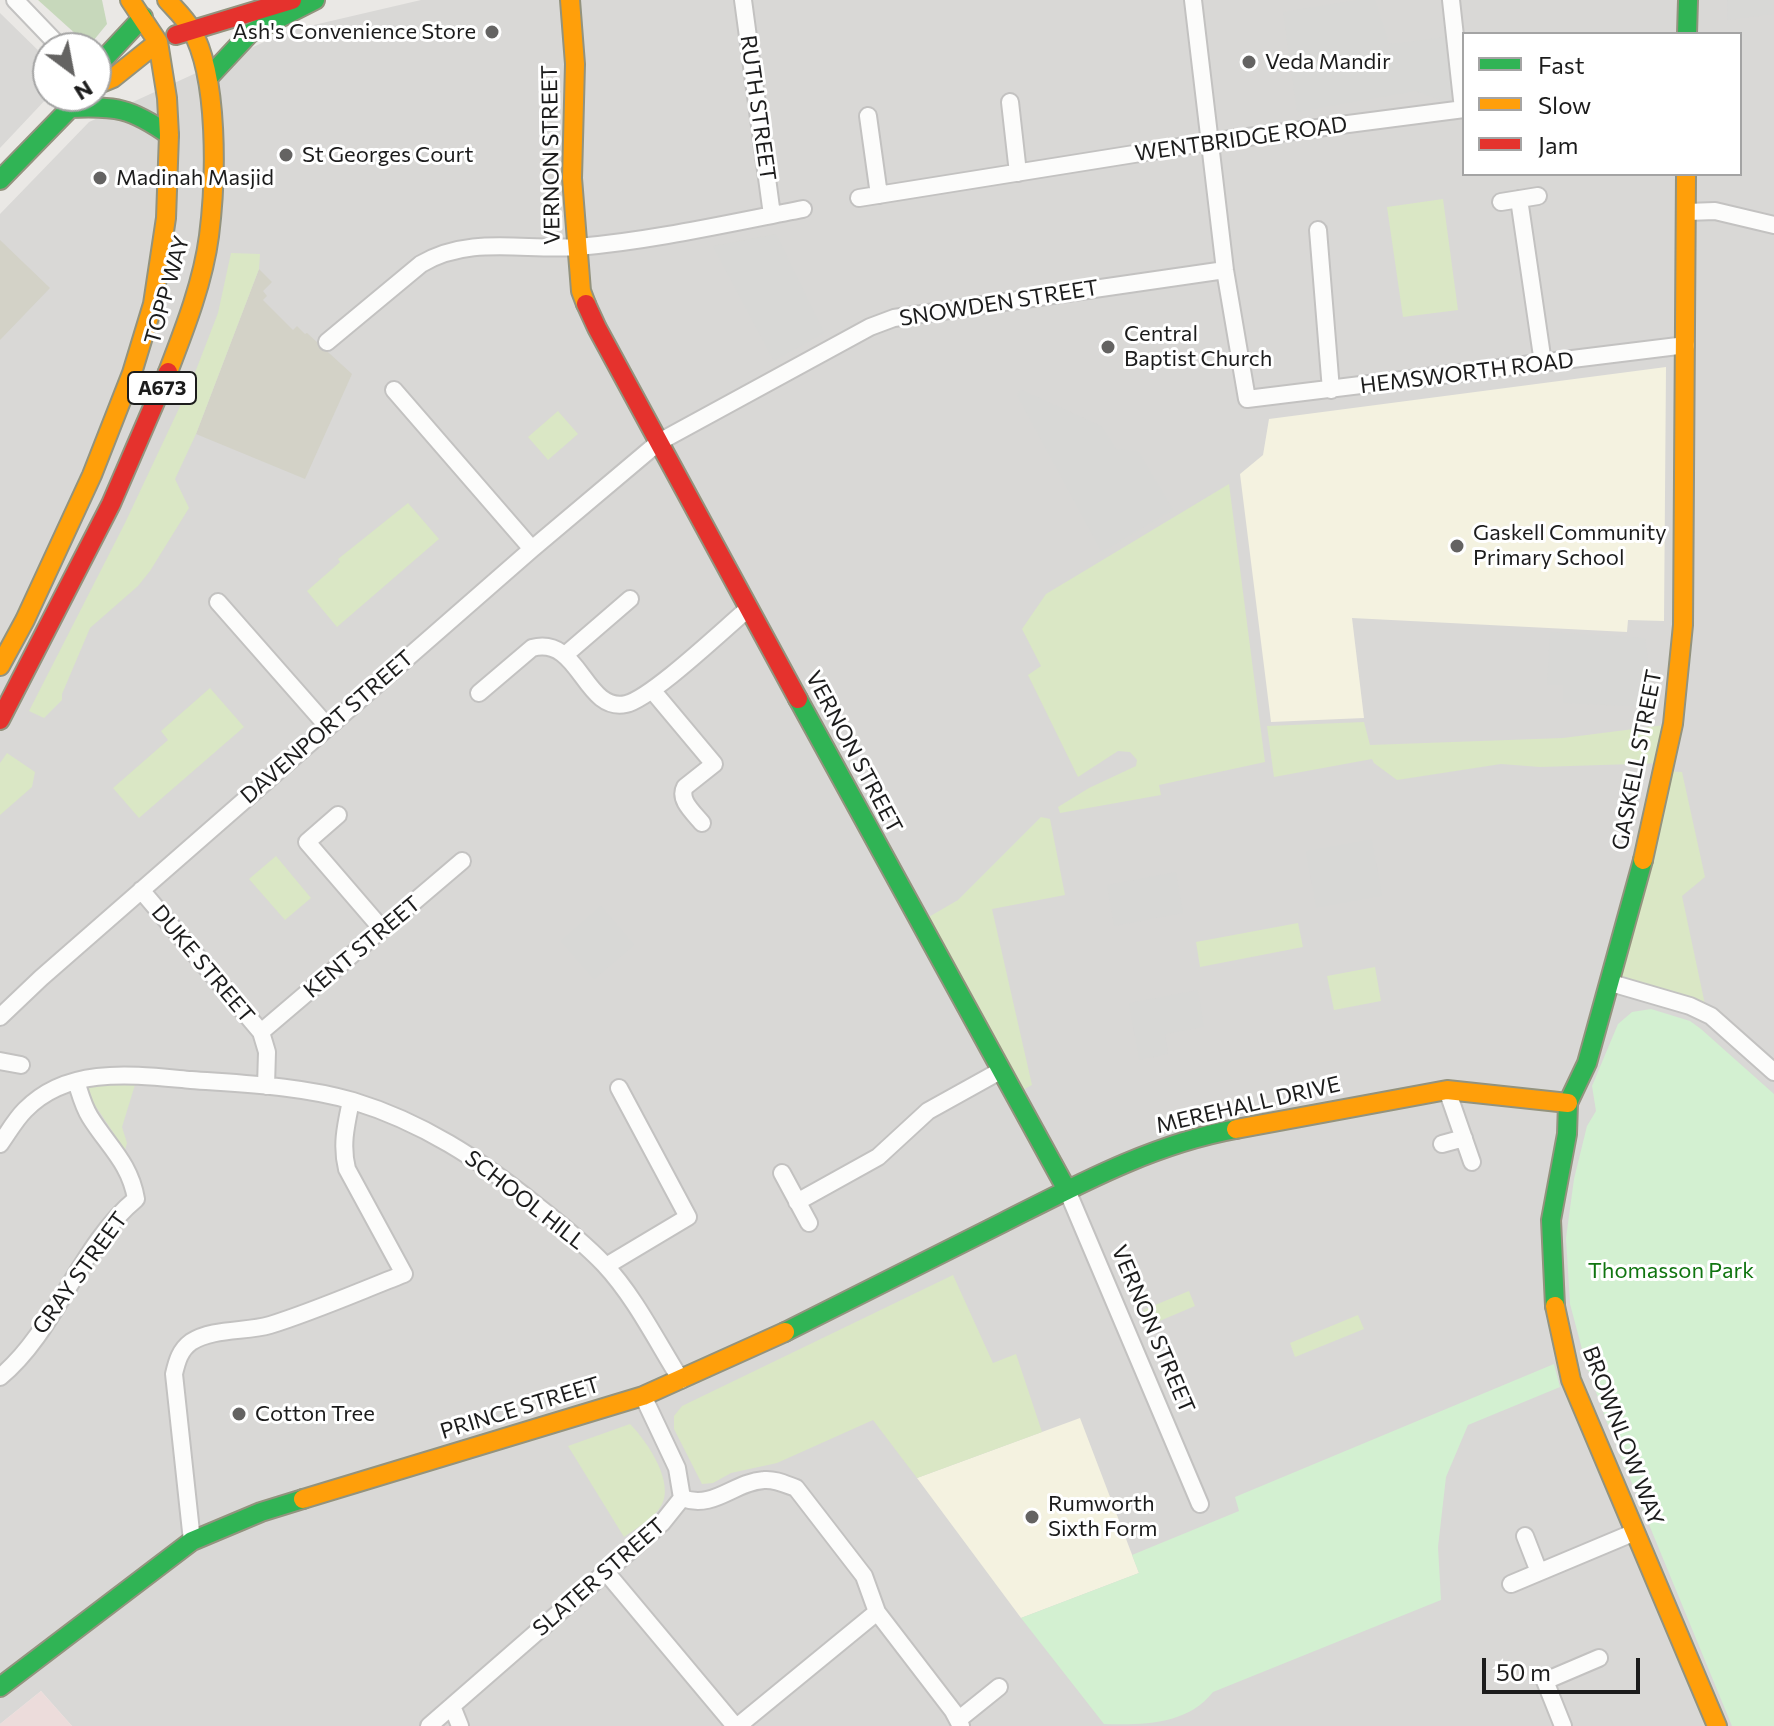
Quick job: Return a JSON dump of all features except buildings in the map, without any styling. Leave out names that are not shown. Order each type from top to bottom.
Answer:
[{"type":"street","points":[[130,0],[143,17]]},
{"type":"street","points":[[112,78],[158,42],[191,29],[292,0]]},
{"type":"street","points":[[208,78],[250,33],[315,0]]},
{"type":"street","name":"VERNON STREET","points":[[570,0],[575,64],[572,178],[576,247],[581,291],[591,316],[1067,1190],[1200,1504]]},
{"type":"street","name":"RUTH STREET","points":[[743,0],[772,215]]},
{"type":"street","points":[[1193,0],[1225,270]]},
{"type":"street","points":[[1451,0],[1462,92]]},
{"type":"street","points":[[1687,32],[1688,0]]},
{"type":"street","points":[[112,50],[143,17],[170,1]]},
{"type":"street","name":"A673","points":[[170,1],[191,29]]},
{"type":"street","points":[[20,5],[46,32]]},
{"type":"street","name":"A673","points":[[143,17],[158,42]]},
{"type":"street","name":"TOPP WAY","points":[[0,720],[111,504],[189,317],[209,237],[213,146],[208,78],[191,29]]},
{"type":"street","name":"TOPP WAY","points":[[0,666],[25,620],[92,475],[132,373],[153,304],[166,218],[169,135],[158,42]]},
{"type":"street","points":[[1010,102],[1018,173]]},
{"type":"street","points":[[112,106],[138,113],[169,135]]},
{"type":"street","name":"WENTBRIDGE ROAD","points":[[859,198],[1209,142],[1462,109]]},
{"type":"street","points":[[0,180],[66,112]]},
{"type":"street","points":[[868,116],[879,195]]},
{"type":"street","name":"GASKELL STREET","points":[[1568,1103],[1587,1063],[1611,983],[1647,844],[1673,724],[1683,625],[1686,176]]},
{"type":"street","points":[[1501,202],[1538,196]]},
{"type":"street","points":[[1519,199],[1543,363]]},
{"type":"street","points":[[327,342],[421,264],[458,248],[523,245],[576,247],[803,209]]},
{"type":"street","points":[[1687,212],[1715,211],[1774,225]]},
{"type":"street","points":[[1318,230],[1326,250],[1331,390]]},
{"type":"street","name":"HEMSWORTH ROAD","points":[[1225,270],[1247,399],[1686,345]]},
{"type":"street","name":"SNOWDEN STREET","points":[[659,442],[870,327],[894,318],[1225,270]]},
{"type":"street","points":[[394,390],[532,549]]},
{"type":"street","name":"DAVENPORT STREET","points":[[0,1017],[141,890],[659,442]]},
{"type":"street","points":[[565,655],[630,599]]},
{"type":"street","points":[[218,602],[328,727]]},
{"type":"street","points":[[479,693],[532,648],[543,645],[565,655],[602,699],[610,704],[629,704],[652,690],[749,608]]},
{"type":"street","points":[[652,690],[714,764],[685,787],[682,793],[683,799],[702,823]]},
{"type":"street","points":[[338,815],[307,842],[382,929]]},
{"type":"street","name":"KENT STREET","points":[[261,1032],[462,861]]},
{"type":"street","name":"DUKE STREET","points":[[141,890],[261,1032],[267,1052],[266,1086]]},
{"type":"street","points":[[1611,983],[1690,1006],[1711,1016],[1774,1072]]},
{"type":"street","points":[[0,1061],[21,1065]]},
{"type":"street","points":[[797,1202],[878,1157],[928,1111],[1000,1071]]},
{"type":"street","name":"SCHOOL HILL","points":[[0,1144],[35,1101],[76,1081],[102,1075],[127,1074],[266,1086],[351,1101],[404,1119],[488,1167],[606,1266],[681,1380]]},
{"type":"street","name":"GRAY STREET","points":[[0,1377],[23,1354],[114,1220],[136,1199],[133,1180],[89,1116],[76,1081]]},
{"type":"street","points":[[606,1266],[688,1217],[619,1088]]},
{"type":"street","points":[[1447,1090],[1472,1162]]},
{"type":"street","name":"MEREHALL DRIVE","points":[[1067,1190],[1149,1152],[1203,1135],[1447,1090],[1568,1103]]},
{"type":"street","points":[[192,1541],[174,1374],[177,1358],[200,1338],[272,1324],[404,1274],[347,1169],[343,1137],[351,1101]]},
{"type":"street","name":"BROWNLOW WAY","points":[[1568,1103],[1567,1134],[1551,1220],[1555,1310],[1571,1380],[1717,1726]]},
{"type":"street","points":[[1442,1144],[1464,1138]]},
{"type":"street","points":[[782,1173],[809,1223]]},
{"type":"street","name":"PRINCE STREET","points":[[0,1687],[192,1541],[261,1512],[643,1396],[820,1315],[1067,1190]]},
{"type":"street","name":"SLATER STREET","points":[[429,1726],[662,1523],[682,1498],[681,1478],[643,1396]]},
{"type":"street","points":[[682,1498],[709,1502],[747,1484],[764,1480],[796,1488],[864,1576],[877,1612],[960,1723],[999,1687]]},
{"type":"street","points":[[1511,1584],[1635,1532]]},
{"type":"street","points":[[1525,1536],[1539,1572]]},
{"type":"street","points":[[606,1572],[736,1726],[877,1612]]},
{"type":"street","points":[[1563,1726],[1545,1681],[1599,1658]]},
{"type":"street","points":[[452,1706],[460,1726]]},
{"type":"shaded area","points":[[421,0],[1774,0],[1774,1726],[72,1726],[41,1691],[0,1724],[0,214],[89,122],[288,31]]},
{"type":"shaded area","points":[[1375,0],[1389,44],[1456,36],[1462,109],[1416,91],[1297,112],[1283,12]]},
{"type":"shaded area","points":[[1727,0],[1774,0],[1774,14],[1728,20]]},
{"type":"shaded area","points":[[0,13],[32,44],[34,112],[0,148]]},
{"type":"shaded area","points":[[776,234],[824,333],[774,361],[713,246]]},
{"type":"shaded area","points":[[0,240],[50,288],[0,340]]},
{"type":"shaded area","points":[[259,269],[272,282],[263,291],[267,296],[263,300],[293,330],[297,326],[307,333],[352,374],[305,479],[196,434]]},
{"type":"shaded area","name":"Gaskell Community Primary School","points":[[1666,367],[1664,621],[1628,620],[1627,632],[1352,618],[1364,718],[1271,722],[1240,474],[1263,455],[1269,419]]},
{"type":"shaded area","points":[[1020,389],[1101,426],[1116,449],[1138,451],[1173,510],[1102,552],[1017,395]]},
{"type":"shaded area","points":[[1550,632],[1645,638],[1651,683],[1648,707],[1563,703],[1563,685],[1547,685]]},
{"type":"shaded area","points":[[1372,839],[1382,896],[1316,908],[1306,851]]},
{"type":"shaded area","points":[[1176,872],[1183,913],[1114,926],[1107,885]]},
{"type":"shaded area","points":[[601,906],[634,945],[594,979],[561,941]]},
{"type":"shaded area","points":[[1198,990],[1204,1027],[1165,1034],[1168,1054],[1139,1060],[1129,1003]]},
{"type":"shaded area","name":"Rumworth Sixth Form","points":[[1080,1418],[1139,1573],[1021,1618],[917,1478]]},
{"type":"shaded area","points":[[41,1691],[72,1726],[0,1726],[0,1724]]},
{"type":"green space","points":[[38,0],[102,0],[107,24],[100,32],[73,32]]},
{"type":"green space","points":[[1443,199],[1458,310],[1403,317],[1387,207]]},
{"type":"green space","points":[[231,253],[260,254],[259,269],[196,434],[175,479],[189,508],[138,586],[90,628],[62,700],[44,718],[29,711],[125,523],[191,383],[218,313]]},
{"type":"green space","points":[[558,411],[578,434],[548,460],[528,437]]},
{"type":"green space","points":[[1229,484],[1265,762],[1159,785],[1161,795],[1060,813],[1058,807],[1136,766],[1137,760],[1130,752],[1118,751],[1078,777],[1028,675],[1041,666],[1022,629],[1046,594]]},
{"type":"green space","points":[[408,503],[439,539],[337,627],[307,591],[340,562],[338,559]]},
{"type":"green space","points":[[210,688],[244,727],[139,818],[113,788],[168,740],[161,731]]},
{"type":"green space","points":[[1364,722],[1370,745],[1563,738],[1673,724],[1664,763],[1540,767],[1501,764],[1397,780],[1372,759],[1274,777],[1267,726]]},
{"type":"green space","points":[[7,753],[35,772],[32,787],[0,815],[0,763]]},
{"type":"green space","points":[[1662,771],[1682,772],[1705,877],[1682,896],[1707,1014],[1611,983]]},
{"type":"green space","points":[[1041,817],[1050,819],[1065,895],[992,909],[1032,1085],[1013,1095],[920,922],[958,900]]},
{"type":"green space","points":[[276,856],[311,898],[285,920],[249,879]]},
{"type":"green space","points":[[1298,923],[1303,947],[1200,967],[1196,942]]},
{"type":"green space","points":[[1375,967],[1381,1001],[1334,1010],[1327,976]]},
{"type":"green space","name":"Thomasson Park","points":[[1651,1009],[1690,1021],[1774,1094],[1774,1726],[1732,1726],[1608,1425],[1586,1364],[1570,1304],[1566,1238],[1574,1179],[1587,1126],[1596,1111],[1592,1086],[1618,1024],[1632,1012]]},
{"type":"green space","points":[[138,1075],[122,1127],[127,1143],[125,1150],[76,1081]]},
{"type":"green space","points":[[953,1275],[993,1363],[1016,1354],[1042,1432],[917,1478],[873,1420],[777,1463],[731,1473],[713,1483],[702,1484],[674,1429],[674,1416],[682,1406]]},
{"type":"green space","points":[[1189,1291],[1195,1306],[1150,1325],[1143,1310]]},
{"type":"green space","points":[[1358,1315],[1364,1329],[1295,1357],[1290,1343]]},
{"type":"green space","points":[[1554,1364],[1560,1387],[1468,1425],[1446,1477],[1438,1547],[1441,1600],[1213,1692],[1202,1703],[1177,1717],[1134,1724],[1104,1724],[1021,1618],[1139,1573],[1132,1555],[1239,1511],[1235,1497]]},
{"type":"green space","points":[[630,1424],[652,1452],[665,1488],[664,1499],[656,1513],[624,1537],[568,1446]]},
{"type":"traffic: fast","points":[[208,78],[250,33],[315,0]]},
{"type":"traffic: fast","points":[[1687,32],[1688,0]]},
{"type":"traffic: fast","points":[[112,50],[143,17]]},
{"type":"traffic: fast","points":[[112,109],[144,119],[169,135]]},
{"type":"traffic: fast","points":[[0,180],[66,112]]},
{"type":"traffic: fast","points":[[798,699],[1067,1190]]},
{"type":"traffic: fast","points":[[1555,1306],[1551,1220],[1567,1134],[1568,1103],[1587,1063],[1643,860]]},
{"type":"traffic: fast","points":[[785,1332],[1117,1167],[1175,1145],[1236,1129]]},
{"type":"traffic: fast","points":[[0,1687],[192,1541],[261,1512],[303,1499]]},
{"type":"traffic: slow","points":[[0,666],[25,620],[92,475],[132,373],[153,304],[166,218],[167,98],[158,42],[130,0]]},
{"type":"traffic: slow","points":[[167,0],[189,25],[200,49],[211,101],[214,159],[206,253],[193,305],[168,372]]},
{"type":"traffic: slow","points":[[570,0],[575,64],[572,178],[581,291],[586,304]]},
{"type":"traffic: slow","points":[[112,78],[158,42]]},
{"type":"traffic: slow","points":[[1643,860],[1673,724],[1683,625],[1686,176]]},
{"type":"traffic: slow","points":[[1236,1129],[1447,1090],[1568,1103]]},
{"type":"traffic: slow","points":[[1555,1306],[1571,1380],[1717,1726]]},
{"type":"traffic: slow","points":[[303,1499],[643,1396],[785,1332]]},
{"type":"traffic: jam","points":[[176,35],[292,0]]},
{"type":"traffic: jam","points":[[586,304],[798,699]]},
{"type":"traffic: jam","points":[[0,720],[111,504],[168,372]]},
{"type":"place","name":"Ash's Convenience Store","points":[[492,32]]},
{"type":"place","name":"Veda Mandir","points":[[1249,62]]},
{"type":"place","name":"St Georges Court","points":[[286,155]]},
{"type":"place","name":"Madinah Masjid","points":[[100,178]]},
{"type":"place","name":"Central Baptist Church","points":[[1108,347]]},
{"type":"place","name":"Gaskell Community Primary School","points":[[1457,546]]},
{"type":"place","name":"Cotton Tree","points":[[239,1414]]},
{"type":"place","name":"Rumworth Sixth Form","points":[[1032,1517]]}]
